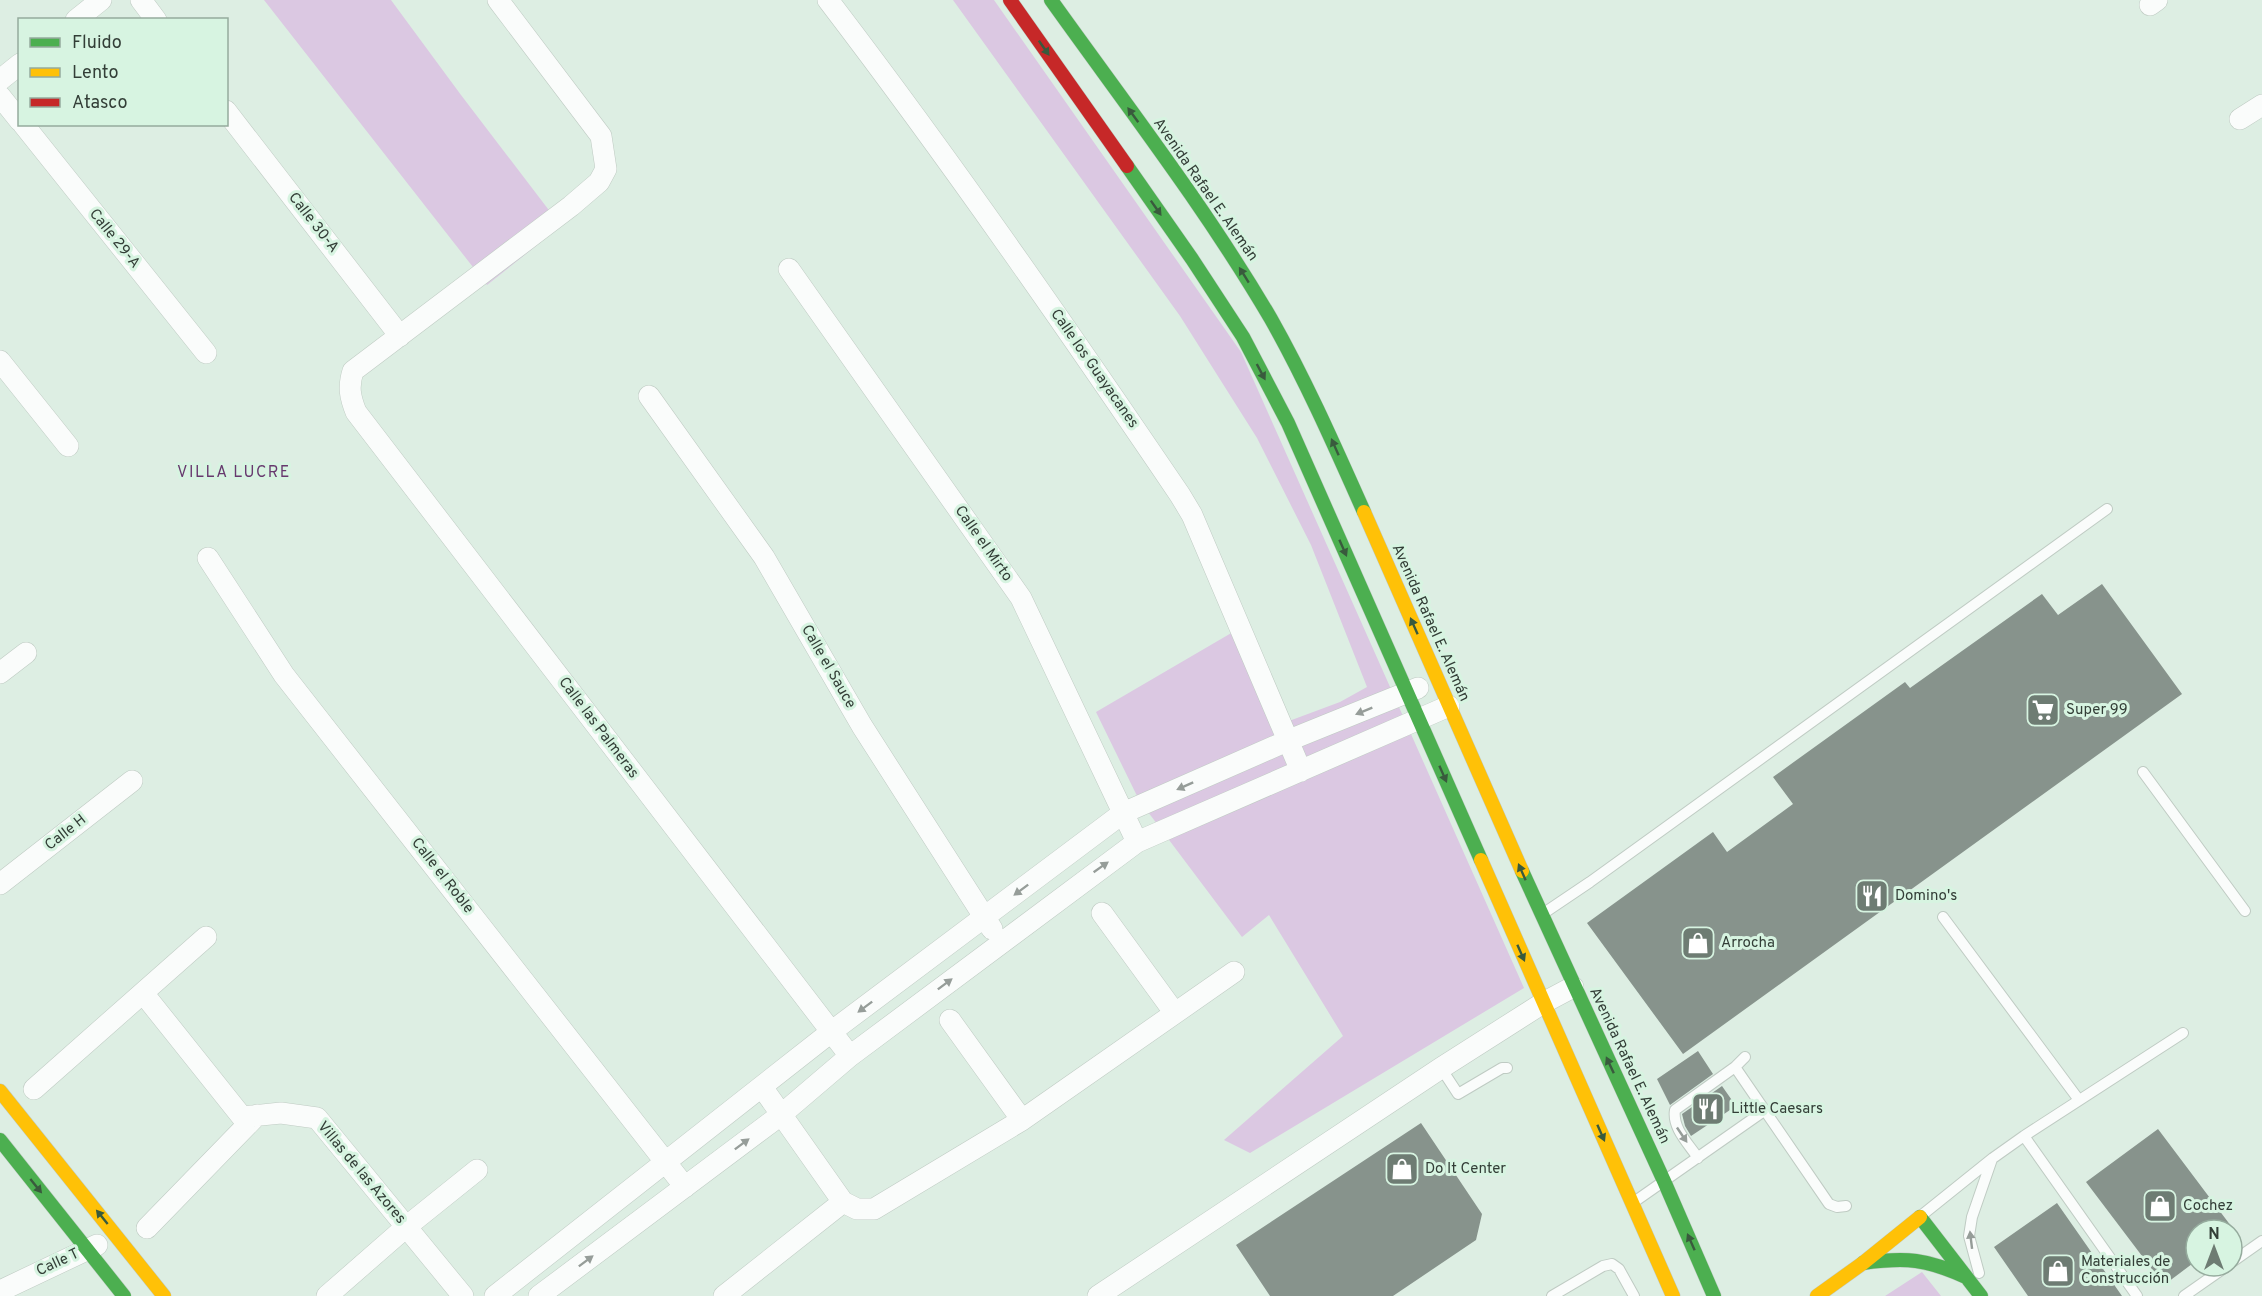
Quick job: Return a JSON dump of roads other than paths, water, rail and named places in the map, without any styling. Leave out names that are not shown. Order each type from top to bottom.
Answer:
[{"type":"main road","points":[[1010,0],[1192,258],[1243,337],[1288,423],[1673,1296]]},
{"type":"main road","name":"Avenida Rafael E. Alemán","points":[[1051,0],[1221,239],[1271,320],[1319,411],[1573,987],[1664,1181],[1714,1296]]},
{"type":"main road","points":[[2,1096],[117,1235],[164,1296]]},
{"type":"main road","points":[[0,1140],[124,1296]]},
{"type":"main road","points":[[1817,1296],[1863,1263],[1920,1217],[1981,1296]]},
{"type":"main road","points":[[1863,1263],[1898,1258],[1920,1258],[1937,1263],[1966,1277]]},
{"type":"main road","points":[[1708,1281],[1719,1296]]},
{"type":"street","points":[[78,18],[100,0]]},
{"type":"street","points":[[141,0],[154,18]]},
{"type":"street","points":[[400,336],[571,206],[599,183],[606,169],[601,136],[498,0]]},
{"type":"street","name":"Calle los Guayacanes","points":[[828,0],[1066,327],[1192,514],[1301,771]]},
{"type":"street","points":[[0,80],[18,66]]},
{"type":"street","points":[[0,96],[18,118]]},
{"type":"street","points":[[2240,119],[2262,105]]},
{"type":"street","name":"Calle 30-A","points":[[228,114],[400,336]]},
{"type":"street","name":"Calle 29-A","points":[[25,126],[206,353]]},
{"type":"street","name":"Calle el Mirto","points":[[789,269],[1022,598],[1137,842]]},
{"type":"street","name":"Calle las Palmeras","points":[[400,336],[353,371],[349,384],[350,397],[356,412],[849,1056]]},
{"type":"street","points":[[0,361],[68,446]]},
{"type":"street","name":"Calle el Sauce","points":[[649,396],[764,557],[862,726],[1000,942]]},
{"type":"street","name":"Calle el Roble","points":[[208,558],[284,675],[685,1186]]},
{"type":"street","points":[[0,673],[26,653]]},
{"type":"street","points":[[495,1296],[831,1032],[1124,813],[1287,741],[1437,679]]},
{"type":"street","points":[[539,1296],[782,1114],[849,1056],[1137,842],[1449,706]]},
{"type":"street","name":"Calle H","points":[[0,884],[132,782]]},
{"type":"street","points":[[1102,913],[1174,1012]]},
{"type":"street","points":[[34,1089],[206,938]]},
{"type":"street","points":[[762,1087],[843,1202],[857,1209],[874,1209],[1022,1120],[1234,972]]},
{"type":"street","points":[[1098,1296],[1441,1068],[1543,1003],[1573,987]]},
{"type":"street","name":"Villas de las Azores","points":[[143,993],[242,1117],[281,1113],[317,1118],[463,1296]]},
{"type":"street","points":[[950,1020],[1022,1120]]},
{"type":"street","points":[[147,1228],[257,1115]]},
{"type":"street","points":[[327,1296],[406,1227],[477,1170]]},
{"type":"street","points":[[724,1296],[843,1202]]},
{"type":"street","name":"Calle T","points":[[0,1291],[117,1235]]},
{"type":"lane","points":[[1541,915],[2107,509]]},
{"type":"lane","points":[[2143,772],[2245,911]]},
{"type":"lane","points":[[1943,917],[2079,1100]]},
{"type":"lane","points":[[1920,1217],[2024,1136],[2183,1033]]},
{"type":"lane","points":[[1698,1158],[1676,1127],[1675,1110],[1735,1067],[1745,1057]]},
{"type":"lane","points":[[1735,1067],[1829,1204],[1837,1207],[1846,1206]]},
{"type":"lane","points":[[1441,1068],[1458,1094],[1502,1068],[1507,1068]]},
{"type":"lane","points":[[1632,1203],[1764,1111]]},
{"type":"lane","points":[[2024,1136],[2137,1296]]},
{"type":"lane","points":[[1987,1296],[1977,1270],[1969,1236],[1972,1217],[1993,1158]]},
{"type":"lane","points":[[2244,1254],[2262,1241]]},
{"type":"lane","points":[[1552,1296],[1603,1266],[1612,1264],[1619,1269],[1634,1296]]},
{"type":"lane","points":[[2184,1296],[2210,1278]]},
{"type":"place","name":"Super 99","points":[[2043,710]]},
{"type":"place","name":"Domino's","points":[[1872,896]]},
{"type":"place","name":"Arrocha","points":[[1698,943]]},
{"type":"place","name":"Little Caesars","points":[[1708,1109]]},
{"type":"place","name":"Do It Center","points":[[1402,1169]]},
{"type":"place","name":"Cochez","points":[[2160,1206]]},
{"type":"place","name":"Materiales de Construcción","points":[[2058,1271]]},
{"type":"district","name":"VILLA LUCRE","points":[[234,473]]}]
